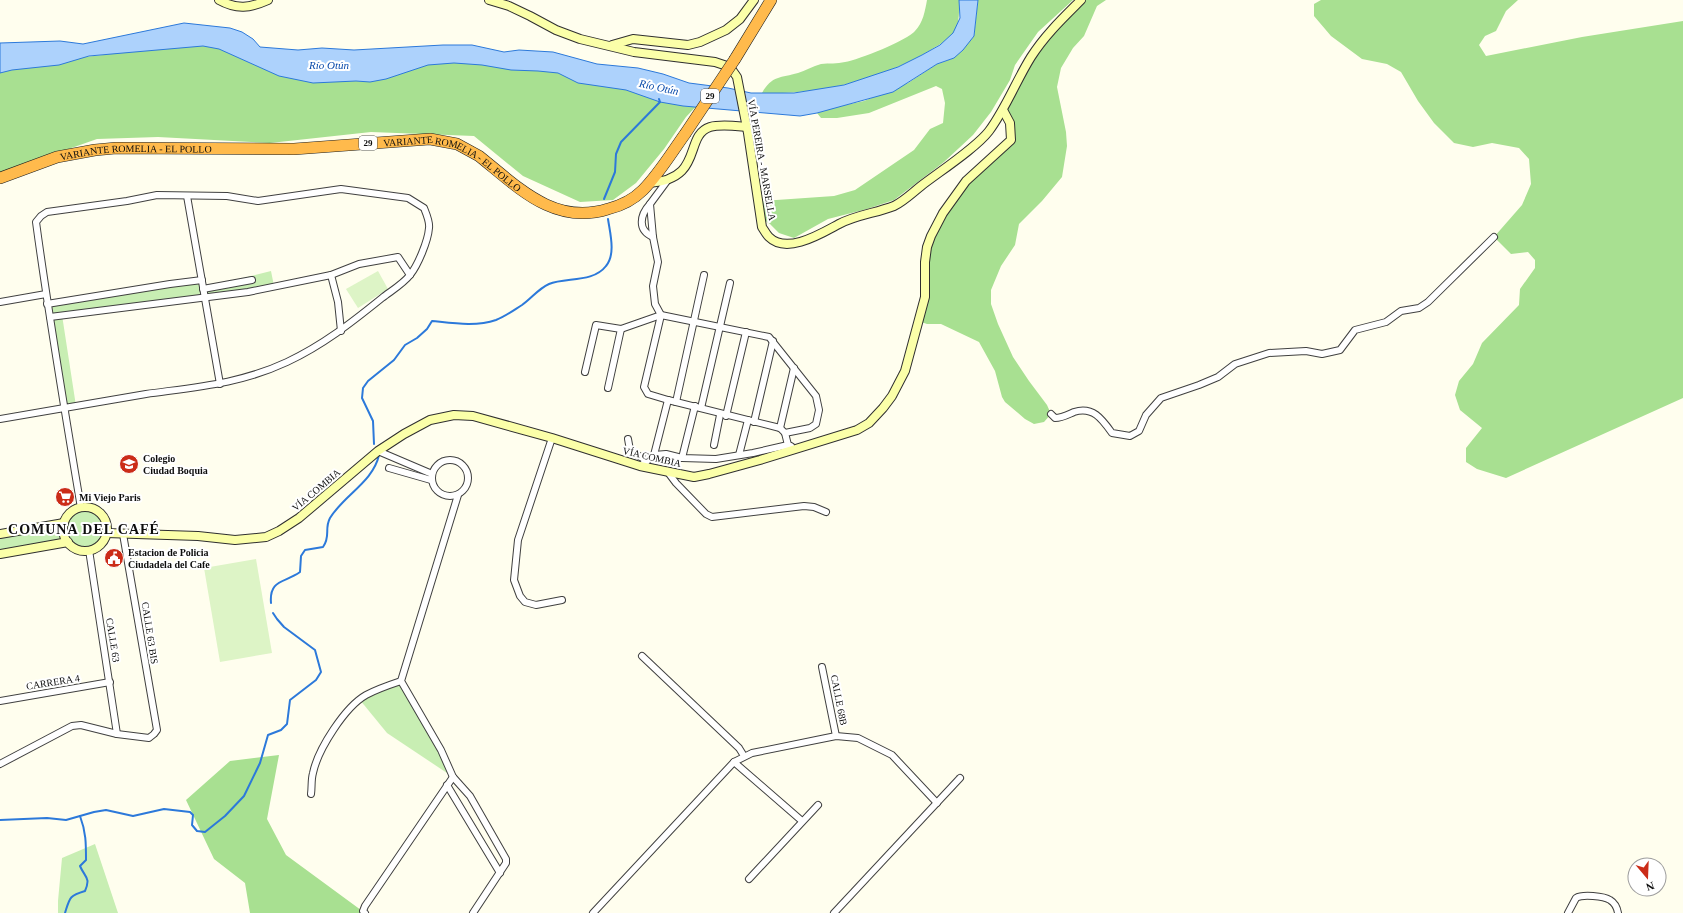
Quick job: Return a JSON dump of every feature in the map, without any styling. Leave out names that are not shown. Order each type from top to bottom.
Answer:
[{"type":"highway","name":"VARIANTE ROMELIA - EL POLLO","points":[[0,178],[57,157],[111,148],[281,150],[430,140],[457,144],[468,149],[542,204],[556,210],[588,214],[613,208],[634,197],[649,183],[685,134],[771,0]]},
{"type":"main road","points":[[219,0],[243,8],[254,6],[268,0]]},
{"type":"main road","name":"VÍA PEREIRA - MARSELLA","points":[[489,0],[530,16],[556,30],[580,39],[634,52],[723,64],[730,67],[735,73],[739,87],[747,127],[762,227],[770,238],[790,244],[811,238],[847,220],[875,212],[901,202],[971,148],[988,132],[1003,110],[1014,87],[1040,43],[1058,22],[1081,0]]},
{"type":"main road","points":[[611,46],[633,39],[688,45],[700,42],[726,30],[740,19],[754,0]]},
{"type":"main road","name":"VÍA COMBIA","points":[[106,533],[198,536],[235,540],[266,537],[279,531],[299,518],[378,451],[404,434],[430,420],[454,415],[473,416],[667,471],[694,477],[857,430],[869,423],[892,396],[905,371],[925,297],[925,262],[927,247],[931,236],[943,213],[966,182],[1010,140],[1010,123],[1003,110]]},
{"type":"main road","points":[[649,183],[667,181],[677,175],[690,160],[697,138],[703,131],[710,127],[747,127]]},
{"type":"main road","points":[[81,508],[93,509],[102,516],[107,527],[106,533],[100,544],[89,550],[77,549],[68,542],[63,530],[64,523],[70,513],[81,508]]},
{"type":"main road","points":[[0,534],[64,523]]},
{"type":"main road","points":[[0,554],[68,542]]},
{"type":"street","points":[[653,237],[646,234],[642,226],[642,214],[667,181]]},
{"type":"street","points":[[0,419],[64,408],[220,384],[263,372],[287,362],[324,343],[341,331],[410,275],[422,252],[430,227],[424,208],[408,198],[342,189],[258,201],[227,196],[157,195],[47,212],[41,216],[36,222],[47,304],[50,317],[64,408],[81,508]]},
{"type":"street","points":[[187,196],[220,384]]},
{"type":"street","points":[[586,372],[596,325],[621,329],[661,315],[769,336],[816,396],[819,410],[816,424],[810,428],[783,431],[648,394],[644,388],[661,315],[655,304],[654,286],[658,262],[653,237],[650,204]]},
{"type":"street","points":[[1051,414],[1055,418],[1062,418],[1074,412],[1085,410],[1101,417],[1112,433],[1130,436],[1139,431],[1146,415],[1161,398],[1218,377],[1235,364],[1270,353],[1306,351],[1322,354],[1340,350],[1355,330],[1386,322],[1402,311],[1419,308],[1440,291],[1494,237]]},
{"type":"street","points":[[50,317],[248,292],[331,275],[359,264],[398,257],[410,275]]},
{"type":"street","points":[[331,275],[338,302],[341,331]]},
{"type":"street","points":[[676,402],[704,276]]},
{"type":"street","points":[[47,304],[202,280]]},
{"type":"street","points":[[203,289],[252,280]]},
{"type":"street","points":[[682,458],[720,327],[730,283]]},
{"type":"street","points":[[0,302],[46,294]]},
{"type":"street","points":[[608,388],[621,329]]},
{"type":"street","points":[[714,445],[746,332]]},
{"type":"street","points":[[739,455],[751,421],[773,341]]},
{"type":"street","points":[[788,445],[783,431],[794,368]]},
{"type":"street","points":[[628,439],[630,450],[644,464],[654,455],[668,400]]},
{"type":"street","points":[[552,438],[518,540],[514,580],[520,596],[525,602],[536,605],[562,600]]},
{"type":"street","points":[[654,455],[666,454],[682,458],[716,459],[788,445],[798,448]]},
{"type":"street","points":[[378,451],[432,477]]},
{"type":"street","points":[[458,495],[451,496],[440,494],[436,490],[432,477],[438,464],[450,460],[461,464],[465,468],[468,480],[466,486],[458,495],[401,681],[441,750],[453,777],[470,796],[506,859],[506,864],[473,913]]},
{"type":"street","points":[[388,468],[432,477]]},
{"type":"street","points":[[667,471],[676,483],[706,514],[712,517],[804,506],[814,507],[826,512]]},
{"type":"street","name":"CALLE 63 BIS","points":[[117,734],[149,738],[157,730],[123,534]]},
{"type":"street","name":"CALLE 63","points":[[89,550],[117,734]]},
{"type":"street","points":[[642,656],[739,748],[744,756]]},
{"type":"street","name":"CALLE 68B","points":[[822,667],[836,736]]},
{"type":"street","points":[[311,794],[313,773],[316,764],[342,717],[366,695],[382,687],[401,681]]},
{"type":"street","name":"CARRERA 4","points":[[0,701],[110,682]]},
{"type":"street","points":[[0,764],[72,726],[81,725],[117,734]]},
{"type":"street","points":[[593,913],[734,762],[744,756],[836,736],[858,738],[892,755],[937,803]]},
{"type":"street","points":[[734,762],[802,821]]},
{"type":"street","points":[[364,911],[365,906],[453,777]]},
{"type":"street","points":[[834,913],[960,778]]},
{"type":"street","points":[[447,785],[500,873]]},
{"type":"street","points":[[750,879],[802,821],[818,806]]},
{"type":"street","points":[[1568,913],[1576,898],[1584,895],[1608,898],[1617,907],[1618,913]]},
{"type":"green space","points":[[927,0],[959,0],[958,21],[954,33],[929,51],[890,70],[849,84],[806,91],[762,93],[769,83],[777,78],[798,73],[821,64],[839,63],[871,54],[911,35],[922,21]]},
{"type":"green space","points":[[978,0],[1073,0],[1038,32],[1015,65],[1010,80],[991,112],[973,135],[944,162],[894,200],[828,219],[794,238],[779,233],[764,220],[762,201],[834,196],[855,190],[914,150],[930,129],[943,123],[945,103],[942,89],[936,86],[869,113],[837,118],[821,118],[817,113],[864,101],[908,83],[937,64],[954,58],[974,36]]},
{"type":"green space","points":[[1081,0],[1106,0],[1097,6],[1084,36],[1073,48],[1061,68],[1057,87],[1066,132],[1067,146],[1062,177],[1042,201],[1019,224],[1015,245],[1001,266],[991,290],[991,304],[998,324],[1013,357],[1047,405],[1051,414],[1044,422],[1034,424],[1025,419],[1005,402],[1002,397],[995,371],[979,342],[941,324],[927,324],[918,321],[927,247],[966,181],[1011,140],[1003,110],[1032,56]]},
{"type":"green space","points":[[1321,0],[1518,0],[1506,11],[1496,31],[1485,36],[1479,45],[1486,56],[1582,37],[1683,21],[1683,398],[1506,478],[1477,469],[1466,462],[1466,448],[1482,428],[1460,410],[1455,395],[1459,381],[1473,364],[1482,343],[1519,305],[1520,289],[1535,268],[1535,260],[1528,252],[1511,254],[1494,237],[1522,205],[1531,184],[1529,159],[1519,148],[1492,143],[1473,147],[1454,143],[1434,123],[1418,101],[1401,72],[1387,64],[1362,59],[1331,36],[1314,16],[1314,4]]},
{"type":"green space","points":[[226,44],[255,65],[449,56],[532,63],[705,97],[686,117],[664,149],[636,183],[613,200],[580,202],[523,176],[474,136],[371,132],[270,143],[158,137],[97,139],[0,173],[0,72],[55,60],[103,55],[145,45]]},
{"type":"green space","points":[[271,271],[274,286],[62,315],[76,406],[64,408],[47,304],[202,280],[203,286]]},
{"type":"green space","points":[[378,271],[388,289],[358,308],[346,289]]},
{"type":"green space","points":[[87,507],[99,512],[105,520],[106,529],[103,538],[97,546],[89,550],[79,549],[68,542],[0,554],[0,534],[64,523],[68,516],[73,512]]},
{"type":"green space","points":[[256,559],[272,653],[220,662],[204,568]]},
{"type":"green space","points":[[401,681],[453,777],[387,733],[360,700]]},
{"type":"green space","points":[[279,755],[267,819],[286,855],[365,913],[250,913],[245,883],[214,859],[186,800],[230,761]]},
{"type":"green space","points":[[95,844],[118,913],[58,913],[62,858]]},
{"type":"water","name":"Río Otún","points":[[959,0],[978,0],[974,36],[963,50],[954,58],[937,64],[893,92],[817,113],[800,116],[683,106],[660,102],[626,90],[578,83],[558,73],[511,70],[482,65],[454,63],[428,65],[386,79],[370,82],[356,81],[313,83],[279,76],[219,49],[203,46],[89,56],[59,65],[12,70],[0,73],[0,43],[60,41],[83,44],[184,23],[230,28],[242,32],[253,39],[260,47],[298,50],[322,48],[354,50],[443,45],[472,45],[504,52],[519,50],[553,52],[597,64],[638,68],[663,74],[689,83],[728,88],[751,93],[794,93],[844,85],[898,67],[940,45],[953,33],[960,18]]},
{"type":"waterway","points":[[604,199],[615,172],[616,154],[621,142],[660,102],[659,99]]},
{"type":"waterway","points":[[374,444],[373,421],[362,398],[363,388],[368,381],[394,360],[405,345],[417,338],[427,329],[432,321],[472,324],[496,320],[522,305],[549,284],[587,277],[601,271],[609,261],[612,250],[608,219]]},
{"type":"waterway","points":[[271,603],[271,595],[275,586],[300,572],[301,556],[305,550],[323,547],[327,539],[328,522],[330,518],[343,502],[365,481],[376,465],[379,455]]},
{"type":"waterway","points":[[0,820],[47,818],[66,820],[106,810],[133,816],[164,809],[190,812],[193,815],[192,825],[197,831],[205,832],[225,816],[244,796],[260,763],[268,735],[281,730],[287,724],[290,700],[316,680],[321,672],[315,650],[284,627],[273,613]]},
{"type":"waterway","points":[[65,913],[71,898],[76,894],[85,891],[87,886],[87,878],[80,866],[86,860],[85,838],[80,816]]},
{"type":"place","name":"Colegio Ciudad Boquia","points":[[129,464]]},
{"type":"place","name":"Mi Viejo Paris","points":[[65,497]]},
{"type":"place","name":"Estacion de Policia Ciudadela del Cafe","points":[[114,558]]},
{"type":"district","name":"COMUNA DEL CAFÉ","points":[[84,529]]}]
